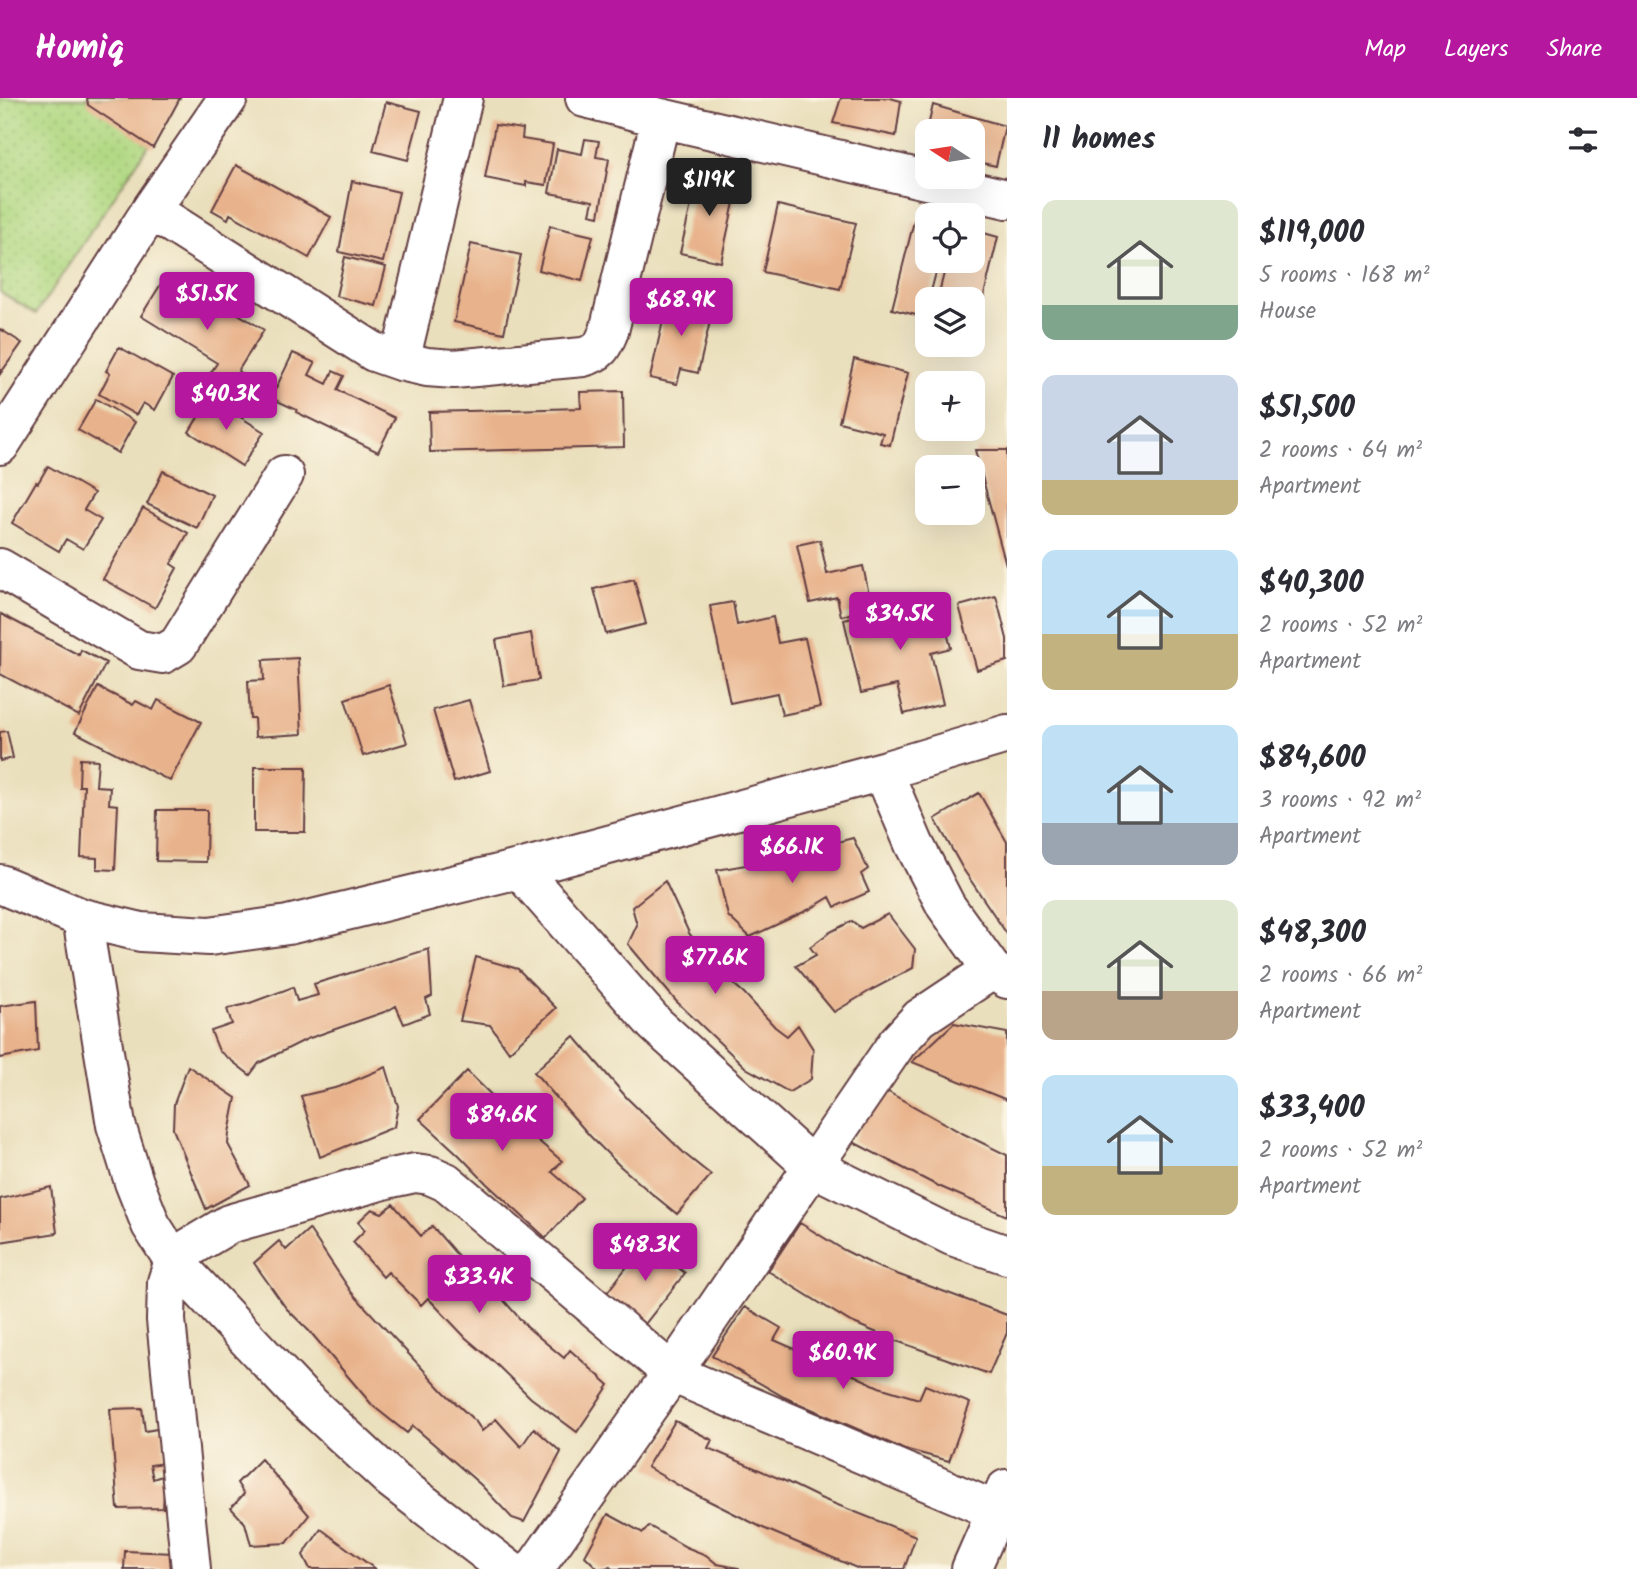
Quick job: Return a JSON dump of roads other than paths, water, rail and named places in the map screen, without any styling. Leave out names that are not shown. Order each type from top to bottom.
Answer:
[{"type":"street","points":[[3,433],[228,98]]},
{"type":"street","points":[[400,361],[463,98]]},
{"type":"street","points":[[585,98],[1007,199]]},
{"type":"street","points":[[151,210],[374,352],[400,361],[454,369],[583,357],[602,347],[609,331],[661,118]]},
{"type":"street","points":[[0,568],[139,650],[163,654],[178,645],[284,475]]},
{"type":"street","points":[[0,884],[82,918],[141,932],[209,936],[288,925],[519,869],[883,771],[1007,734]]},
{"type":"street","points":[[534,1569],[672,1373],[897,1043],[920,1018],[999,975],[946,906],[914,844],[883,771]]},
{"type":"street","points":[[519,869],[655,1024],[813,1167],[952,1236],[1007,1255]]},
{"type":"street","points":[[82,918],[116,1125],[134,1182],[152,1225],[174,1261],[300,1395],[391,1479],[508,1569]]},
{"type":"street","points":[[191,1569],[166,1320],[167,1282],[174,1261],[189,1248],[229,1224],[415,1173],[430,1175],[446,1182],[672,1373],[1003,1504],[971,1569]]}]
